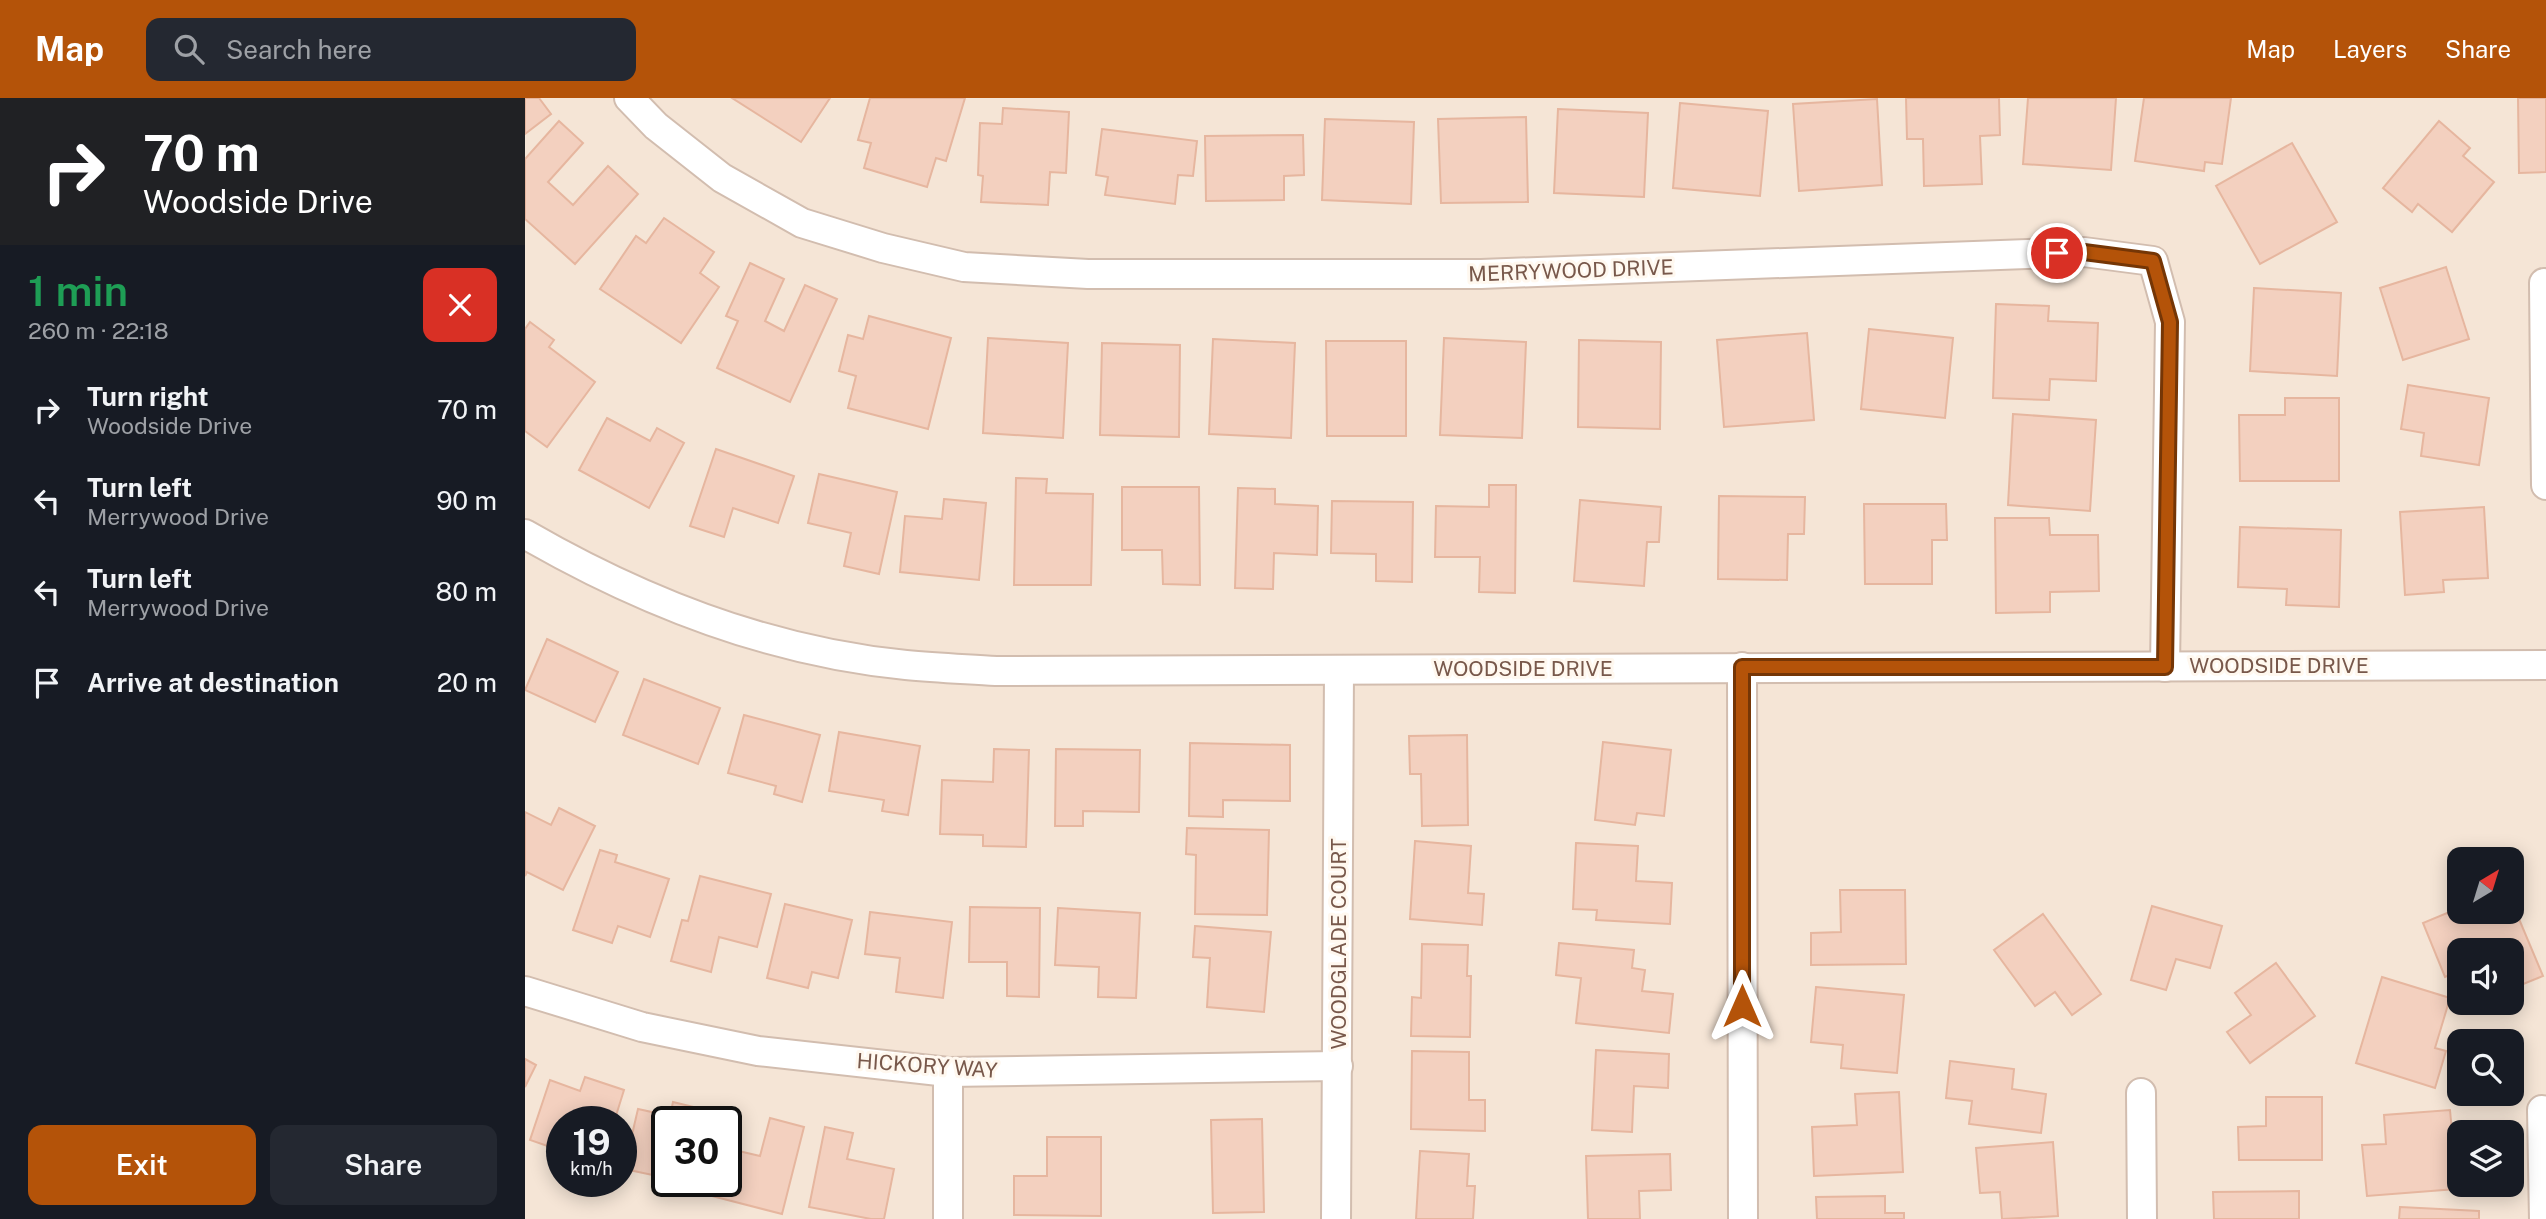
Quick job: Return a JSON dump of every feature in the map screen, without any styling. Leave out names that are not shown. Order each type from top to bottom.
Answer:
[{"type":"street","name":"MERRYWOOD DRIVE","points":[[629,98],[656,126],[722,177],[802,223],[883,248],[964,267],[1088,274],[1481,274],[2084,252],[2153,261],[2170,322],[2165,667]]},
{"type":"street","points":[[2544,283],[2546,485]]},
{"type":"street","name":"WOODSIDE DRIVE","points":[[525,534],[581,566],[655,601],[732,628],[809,649],[904,665],[996,671],[2546,665]]},
{"type":"street","points":[[1742,667],[1742,1219]]},
{"type":"street","name":"WOODGLADE COURT","points":[[1336,1219],[1339,670]]},
{"type":"street","name":"HICKORY WAY","points":[[525,991],[642,1027],[758,1051],[948,1072],[1338,1066]]},
{"type":"street","points":[[948,1072],[948,1219]]},
{"type":"street","points":[[2141,1093],[2142,1219]]},
{"type":"street","points":[[2542,1110],[2544,1219]]},
{"type":"shaded area","points":[[525,98],[2546,98],[2546,1219],[525,1219]]},
{"type":"building","points":[[525,98],[539,98],[551,114],[525,134]]},
{"type":"building","points":[[732,98],[830,98],[801,142]]},
{"type":"building","points":[[870,98],[965,98],[946,161],[936,158],[927,187],[864,168],[871,143],[858,140]]},
{"type":"building","points":[[1906,98],[1999,98],[2000,135],[1980,136],[1982,184],[1924,186],[1923,139],[1907,139]]},
{"type":"building","points":[[2028,98],[2116,98],[2111,170],[2023,164]]},
{"type":"building","points":[[2144,98],[2231,98],[2222,164],[2205,162],[2204,171],[2135,161]]},
{"type":"building","points":[[2518,98],[2546,98],[2546,172],[2519,173]]},
{"type":"building","points":[[1877,99],[1882,185],[1799,191],[1793,104]]},
{"type":"building","points":[[1680,103],[1768,111],[1760,196],[1673,188]]},
{"type":"building","points":[[1003,108],[1069,112],[1066,173],[1050,172],[1048,205],[981,202],[983,176],[978,175],[980,123],[1002,124]]},
{"type":"building","points":[[1558,109],[1648,113],[1644,197],[1554,193]]},
{"type":"building","points":[[1526,117],[1528,202],[1441,203],[1438,119]]},
{"type":"building","points":[[1325,119],[1414,122],[1411,204],[1322,200]]},
{"type":"building","points":[[559,121],[583,143],[548,182],[573,205],[608,166],[638,194],[575,264],[525,219],[525,159]]},
{"type":"building","points":[[2439,121],[2470,148],[2463,156],[2494,182],[2452,232],[2418,204],[2412,212],[2383,188]]},
{"type":"building","points":[[1102,129],[1197,141],[1193,176],[1178,175],[1175,204],[1105,195],[1108,177],[1096,175]]},
{"type":"building","points":[[1303,135],[1304,175],[1284,176],[1284,200],[1206,201],[1205,136]]},
{"type":"building","points":[[2292,143],[2337,222],[2260,264],[2216,186]]},
{"type":"building","points":[[664,218],[714,252],[700,273],[719,287],[681,343],[600,289],[636,236],[646,243]]},
{"type":"building","points":[[750,263],[784,279],[765,321],[784,331],[805,285],[837,299],[790,402],[717,368],[738,321],[726,316]]},
{"type":"building","points":[[2446,267],[2469,339],[2403,360],[2380,288]]},
{"type":"building","points":[[2254,288],[2341,293],[2337,376],[2250,371]]},
{"type":"building","points":[[1996,304],[2049,306],[2048,321],[2098,323],[2096,381],[2050,379],[2049,400],[1993,398]]},
{"type":"building","points":[[869,316],[951,338],[928,429],[848,408],[856,376],[839,371],[848,335],[863,339]]},
{"type":"building","points":[[530,322],[554,340],[549,347],[595,382],[547,447],[525,431],[525,329]]},
{"type":"building","points":[[1869,329],[1953,338],[1945,418],[1861,409]]},
{"type":"building","points":[[1807,333],[1814,420],[1724,427],[1717,340]]},
{"type":"building","points":[[988,338],[1068,343],[1063,438],[983,433]]},
{"type":"building","points":[[1444,338],[1526,342],[1522,438],[1440,435]]},
{"type":"building","points":[[1213,339],[1295,343],[1291,438],[1209,434]]},
{"type":"building","points":[[1579,340],[1661,342],[1660,429],[1578,427]]},
{"type":"building","points":[[1326,341],[1406,341],[1406,436],[1327,436]]},
{"type":"building","points":[[1102,343],[1180,345],[1179,437],[1100,435]]},
{"type":"building","points":[[2408,385],[2489,398],[2479,465],[2421,456],[2424,433],[2401,429]]},
{"type":"building","points":[[2285,398],[2339,398],[2339,481],[2240,481],[2239,415],[2285,415]]},
{"type":"building","points":[[2013,414],[2096,420],[2090,511],[2008,505]]},
{"type":"building","points":[[607,418],[650,441],[657,428],[684,443],[649,508],[579,470]]},
{"type":"building","points":[[716,449],[794,476],[778,523],[733,508],[724,537],[690,526]]},
{"type":"building","points":[[819,474],[897,492],[879,574],[844,566],[851,533],[808,523]]},
{"type":"building","points":[[1016,478],[1047,479],[1046,493],[1093,494],[1091,585],[1014,585]]},
{"type":"building","points":[[1489,485],[1516,485],[1515,593],[1479,592],[1480,557],[1435,557],[1436,506],[1489,507]]},
{"type":"building","points":[[1122,487],[1199,487],[1200,585],[1163,584],[1162,550],[1122,550]]},
{"type":"building","points":[[1238,488],[1275,489],[1275,504],[1318,506],[1317,555],[1274,553],[1273,589],[1235,588]]},
{"type":"building","points":[[1719,496],[1805,497],[1804,534],[1788,534],[1787,580],[1718,579]]},
{"type":"building","points":[[944,499],[986,503],[979,580],[900,572],[905,516],[942,519]]},
{"type":"building","points":[[1580,500],[1661,507],[1659,542],[1647,542],[1644,586],[1574,581]]},
{"type":"building","points":[[1332,501],[1413,502],[1412,582],[1376,581],[1376,554],[1331,553]]},
{"type":"building","points":[[1864,504],[1946,504],[1947,540],[1932,540],[1932,584],[1865,584]]},
{"type":"building","points":[[2484,507],[2488,578],[2443,580],[2444,592],[2405,595],[2400,512]]},
{"type":"building","points":[[1995,518],[2049,518],[2050,535],[2098,535],[2099,591],[2050,592],[2050,612],[1996,613]]},
{"type":"building","points":[[2240,527],[2341,530],[2339,607],[2286,605],[2287,589],[2238,587]]},
{"type":"building","points":[[547,639],[618,672],[595,722],[525,690]]},
{"type":"building","points":[[644,679],[720,708],[698,764],[623,735]]},
{"type":"building","points":[[744,715],[820,735],[802,802],[774,794],[776,786],[728,773]]},
{"type":"building","points":[[839,732],[920,746],[908,815],[882,811],[884,800],[829,791]]},
{"type":"building","points":[[1467,735],[1468,825],[1422,826],[1421,774],[1410,774],[1409,736]]},
{"type":"building","points":[[1603,742],[1671,750],[1664,816],[1637,813],[1635,825],[1595,820]]},
{"type":"building","points":[[1190,743],[1290,745],[1290,801],[1223,800],[1223,817],[1189,816]]},
{"type":"building","points":[[994,749],[1029,750],[1026,847],[983,846],[983,835],[940,834],[942,780],[993,782]]},
{"type":"building","points":[[1056,749],[1140,750],[1139,812],[1083,811],[1083,826],[1055,826]]},
{"type":"building","points":[[559,808],[595,826],[563,890],[527,872],[525,876],[525,812],[551,825]]},
{"type":"building","points":[[1187,828],[1269,830],[1267,915],[1195,914],[1196,855],[1186,854]]},
{"type":"building","points":[[1415,841],[1471,846],[1468,893],[1484,894],[1482,925],[1410,919]]},
{"type":"building","points":[[1576,843],[1638,846],[1636,881],[1672,883],[1670,924],[1596,920],[1597,910],[1573,909]]},
{"type":"building","points":[[600,850],[617,855],[615,862],[669,879],[650,937],[618,926],[612,943],[573,930]]},
{"type":"building","points":[[700,876],[771,894],[757,947],[719,937],[711,972],[671,961],[682,920],[688,921]]},
{"type":"building","points":[[1840,890],[1905,890],[1906,964],[1811,965],[1811,933],[1841,932]]},
{"type":"building","points":[[785,904],[852,920],[838,978],[812,972],[808,988],[767,978]]},
{"type":"building","points":[[2152,906],[2222,926],[2210,968],[2176,959],[2166,990],[2131,980]]},
{"type":"building","points":[[970,907],[1040,908],[1039,997],[1007,996],[1007,962],[969,962]]},
{"type":"building","points":[[1058,908],[1140,913],[1136,998],[1098,997],[1099,967],[1055,965]]},
{"type":"building","points":[[870,912],[952,922],[943,998],[896,992],[900,958],[865,954]]},
{"type":"building","points":[[2447,913],[2447,924],[2521,924],[2543,976],[2524,984],[2524,938],[2447,938],[2445,977],[2423,923]]},
{"type":"building","points":[[2043,914],[2101,994],[2072,1015],[2055,992],[2035,1006],[1994,950]]},
{"type":"building","points":[[1195,926],[1271,932],[1264,1012],[1207,1007],[1210,958],[1193,957]]},
{"type":"building","points":[[1559,943],[1634,950],[1632,968],[1645,970],[1642,991],[1673,994],[1669,1033],[1576,1023],[1581,978],[1556,975]]},
{"type":"building","points":[[1422,944],[1468,945],[1467,976],[1471,976],[1470,1037],[1411,1036],[1412,997],[1421,998]]},
{"type":"building","points":[[2276,963],[2315,1016],[2250,1063],[2227,1032],[2251,1015],[2235,993]]},
{"type":"building","points":[[2382,977],[2447,997],[2447,1008],[2435,1048],[2446,1051],[2435,1088],[2356,1063]]},
{"type":"building","points":[[1816,987],[1904,995],[1897,1073],[1841,1068],[1843,1045],[1811,1042]]},
{"type":"building","points":[[1596,1050],[1669,1054],[1668,1088],[1634,1086],[1632,1132],[1592,1130]]},
{"type":"building","points":[[1412,1051],[1469,1052],[1469,1100],[1485,1100],[1485,1131],[1411,1129]]},
{"type":"building","points":[[525,1059],[536,1065],[525,1087]]},
{"type":"building","points":[[1950,1061],[2014,1069],[2012,1089],[2046,1094],[2041,1133],[1969,1124],[1972,1101],[1946,1098]]},
{"type":"building","points":[[585,1077],[624,1090],[619,1106],[546,1106],[546,1146],[530,1140],[550,1080],[580,1091]]},
{"type":"building","points":[[1899,1092],[1903,1172],[1814,1176],[1812,1127],[1857,1125],[1855,1094]]},
{"type":"building","points":[[2266,1097],[2322,1097],[2322,1160],[2239,1160],[2238,1127],[2266,1126]]},
{"type":"building","points":[[673,1102],[689,1106],[672,1106]]},
{"type":"building","points":[[638,1109],[651,1112],[651,1175],[637,1172]]},
{"type":"building","points":[[2450,1110],[2451,1120],[2447,1120],[2447,1190],[2367,1196],[2362,1145],[2386,1144],[2384,1115]]},
{"type":"building","points":[[770,1118],[804,1127],[782,1214],[716,1197],[742,1197],[742,1152],[760,1156]]},
{"type":"building","points":[[1262,1119],[1264,1212],[1213,1213],[1211,1120]]},
{"type":"building","points":[[825,1127],[853,1133],[847,1159],[894,1169],[884,1219],[809,1207]]},
{"type":"building","points":[[1047,1137],[1101,1137],[1101,1216],[1014,1215],[1014,1176],[1047,1176]]},
{"type":"building","points":[[2053,1142],[2058,1216],[2002,1219],[2000,1192],[1980,1193],[1976,1148]]},
{"type":"building","points":[[1420,1151],[1469,1154],[1467,1186],[1475,1186],[1473,1219],[1416,1219]]},
{"type":"building","points":[[1670,1154],[1671,1190],[1639,1191],[1640,1219],[1588,1219],[1586,1156]]},
{"type":"building","points":[[2299,1191],[2299,1219],[2214,1219],[2213,1192]]},
{"type":"building","points":[[1885,1196],[1885,1213],[1904,1213],[1904,1219],[1817,1219],[1816,1197]]},
{"type":"building","points":[[2400,1207],[2479,1211],[2479,1219],[2399,1219]]},
{"type":"route","points":[[1742,1006],[1742,667],[2165,667],[2170,322],[2153,261],[2084,252],[2057,253]]}]
